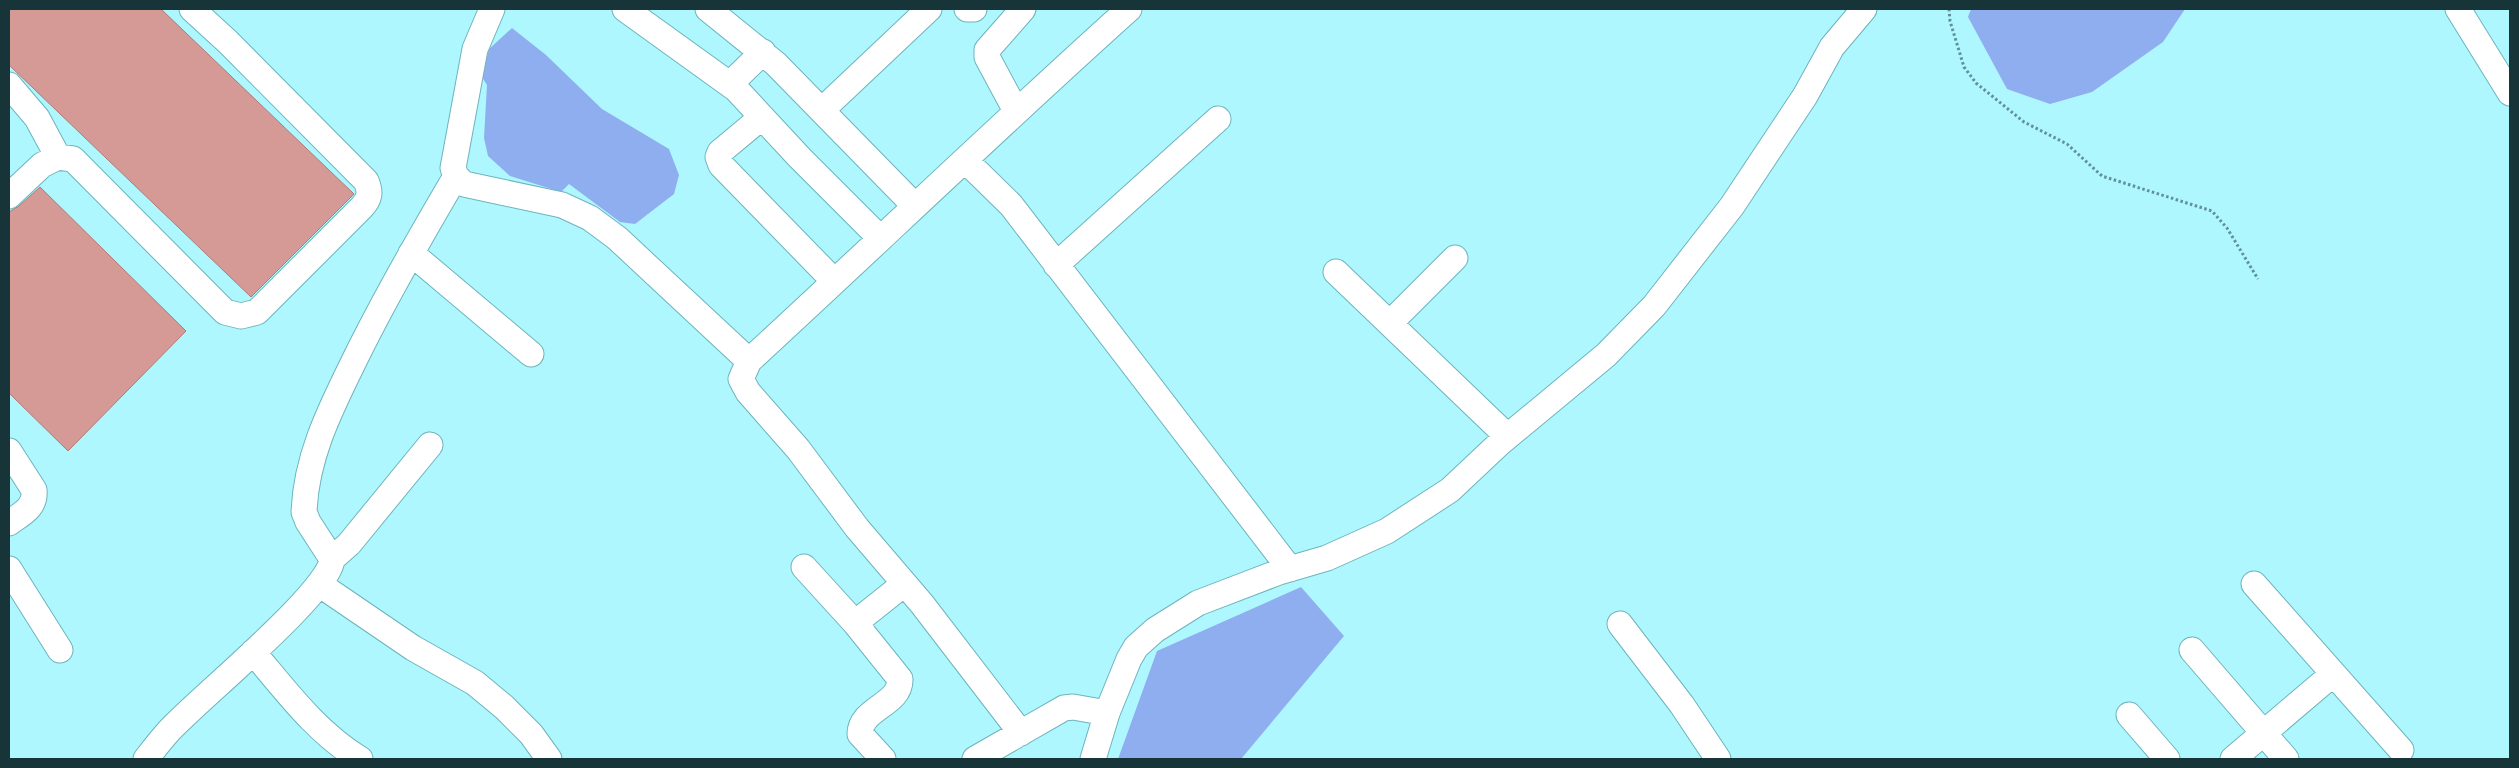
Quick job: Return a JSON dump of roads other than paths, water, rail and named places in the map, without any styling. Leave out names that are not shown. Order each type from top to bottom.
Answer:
[{"type":"street","points":[[9,196],[42,165],[58,157],[73,159],[87,170],[225,312],[232,315],[250,315],[256,312],[365,204],[370,196],[370,189],[366,181],[228,42],[192,9]]},
{"type":"street","points":[[492,9],[475,49],[453,168],[456,176],[464,184],[562,205],[590,218],[617,238],[749,361]]},
{"type":"street","points":[[625,9],[730,84],[880,238]]},
{"type":"street","points":[[708,9],[763,52],[916,206]]},
{"type":"street","points":[[822,110],[929,9]]},
{"type":"street","points":[[967,9],[974,9]]},
{"type":"street","points":[[1016,111],[987,57],[987,50],[1023,9]]},
{"type":"street","points":[[1021,732],[904,584],[857,528],[798,449],[748,392],[742,379],[749,361],[880,238],[966,161],[1016,111],[1129,9]]},
{"type":"street","points":[[1093,759],[1107,713],[1129,659],[1136,647],[1155,630],[1198,603],[1290,569],[1327,558],[1387,532],[1450,490],[1507,436],[1606,355],[1654,306],[1732,206],[1805,96],[1832,47],[1864,9]]},
{"type":"street","points":[[2458,9],[2510,92]]},
{"type":"street","points":[[730,84],[763,52]]},
{"type":"street","points":[[9,85],[37,118],[58,157]]},
{"type":"street","points":[[762,117],[720,152],[718,157],[720,165],[834,281]]},
{"type":"street","points":[[1056,265],[1218,119]]},
{"type":"street","points":[[966,161],[1011,205],[1290,569]]},
{"type":"street","points":[[332,559],[308,522],[304,512],[315,448],[330,407],[385,297],[456,176]]},
{"type":"street","points":[[411,253],[531,354]]},
{"type":"street","points":[[1391,322],[1455,258]]},
{"type":"street","points":[[1336,272],[1391,322],[1507,436]]},
{"type":"street","points":[[146,759],[168,732],[253,652],[319,584],[329,572],[332,559],[349,544],[430,445]]},
{"type":"street","points":[[9,524],[27,510],[35,498],[34,490],[11,459]]},
{"type":"street","points":[[804,567],[855,622],[900,679],[897,692],[864,720],[860,727],[860,734],[883,759]]},
{"type":"street","points":[[9,569],[60,650]]},
{"type":"street","points":[[319,584],[413,648],[475,683],[520,723],[549,759]]},
{"type":"street","points":[[855,622],[904,584]]},
{"type":"street","points":[[2254,584],[2401,750]]},
{"type":"street","points":[[1620,624],[1682,705],[1718,759]]},
{"type":"street","points":[[2192,650],[2286,759]]},
{"type":"street","points":[[253,652],[298,706],[330,739],[360,759]]},
{"type":"street","points":[[2233,759],[2333,674]]},
{"type":"street","points":[[975,759],[1064,708],[1072,707],[1107,713]]},
{"type":"street","points":[[2129,715],[2168,759]]},
{"type":"water","points":[[1971,9],[2185,9],[2163,42],[2092,92],[2050,104],[2007,89],[1968,17]]},
{"type":"water","points":[[512,28],[546,55],[602,109],[669,149],[679,175],[674,194],[635,224],[620,222],[569,184],[561,192],[510,176],[488,156],[484,138],[487,85],[482,77],[489,49]]},
{"type":"water","points":[[1301,587],[1344,636],[1241,759],[1118,759],[1157,651]]}]
